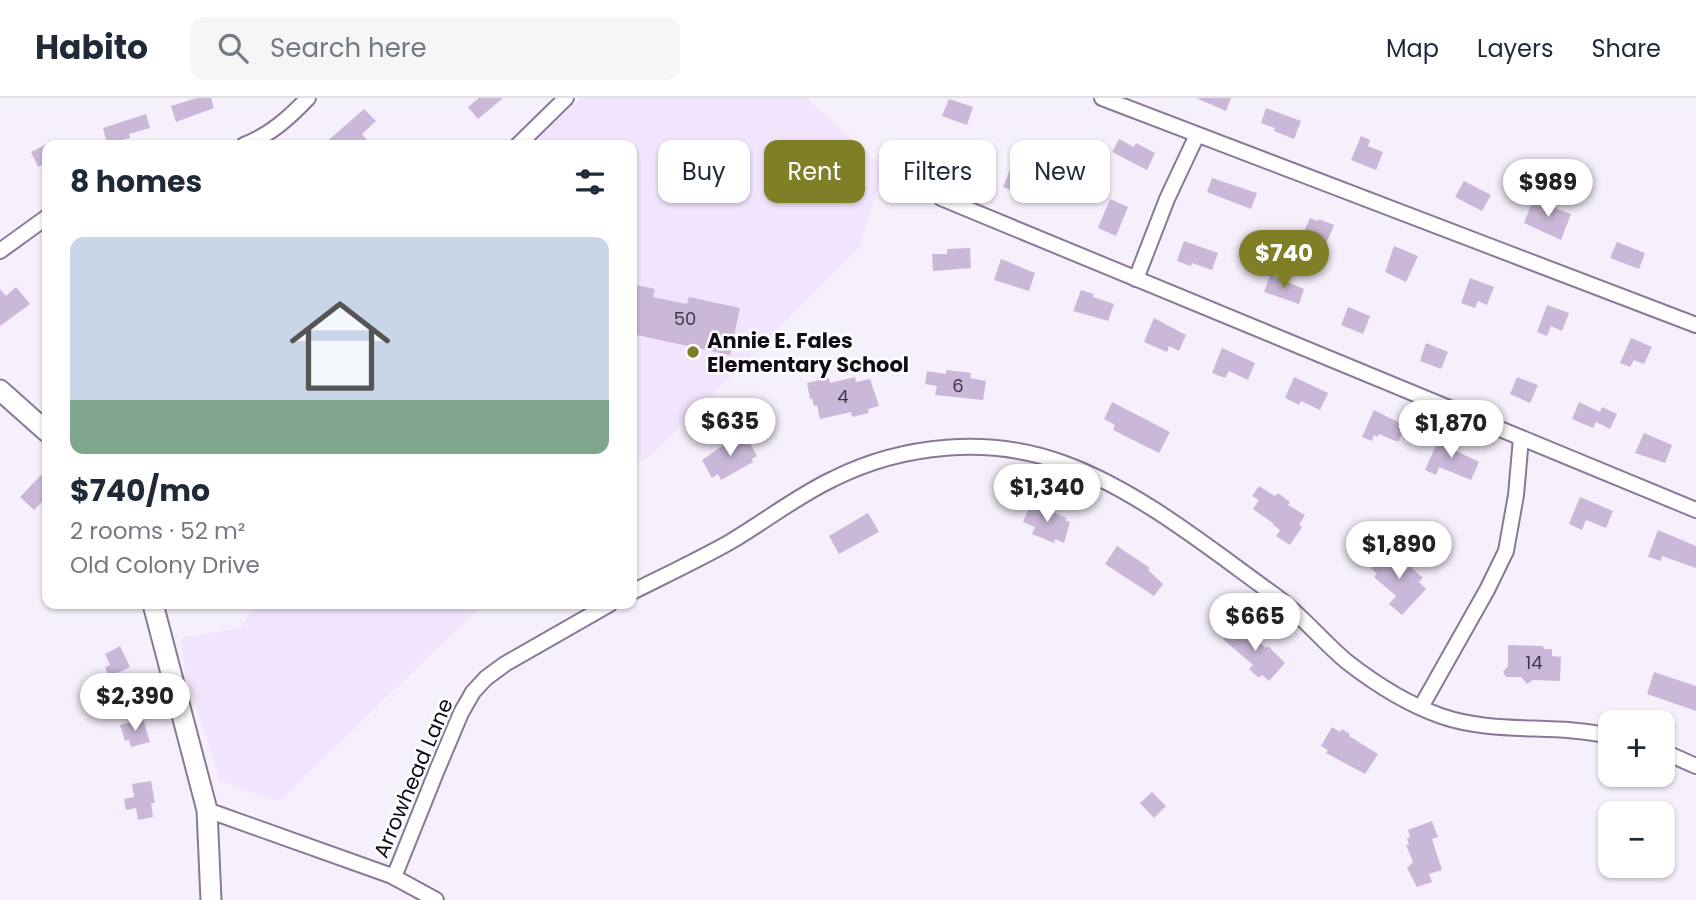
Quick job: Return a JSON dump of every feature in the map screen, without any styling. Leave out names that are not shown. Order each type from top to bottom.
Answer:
[{"type":"street","points":[[256,140],[276,128],[308,98]]},
{"type":"street","points":[[523,140],[566,98]]},
{"type":"street","points":[[1102,98],[1696,325]]},
{"type":"street","points":[[1136,279],[1167,199],[1196,135]]},
{"type":"street","points":[[953,203],[1696,510]]},
{"type":"street","points":[[0,251],[42,221]]},
{"type":"street","points":[[0,390],[42,428]]},
{"type":"street","points":[[1421,707],[1506,551],[1516,495],[1521,438]]},
{"type":"street","points":[[637,590],[728,543],[831,480],[864,465],[892,456],[937,449],[1003,449],[1063,463],[1097,477],[1150,508],[1296,611],[1345,660],[1382,687],[1421,707],[1440,716],[1473,724],[1598,734]]},
{"type":"street","points":[[154,609],[206,810],[211,900]]},
{"type":"street","name":"Arrowhead Lane","points":[[394,877],[461,713],[473,692],[505,664],[601,609]]},
{"type":"street","points":[[1675,757],[1696,766]]},
{"type":"street","points":[[206,810],[394,877],[436,900]]},
{"type":"shaded area","name":"Annie E. Fales Elementary School","points":[[581,98],[806,98],[853,140],[764,140],[764,203],[865,203],[865,151],[879,164],[879,184],[859,248],[649,457],[637,463],[637,140],[536,140]]},
{"type":"shaded area","points":[[253,609],[478,609],[279,801],[220,781],[185,671],[181,638],[240,628]]},
{"type":"building","points":[[197,98],[211,98],[214,108],[176,122],[171,106]]},
{"type":"building","points":[[479,98],[503,98],[478,119],[468,107]]},
{"type":"building","points":[[1196,98],[1231,98],[1226,111]]},
{"type":"building","points":[[949,99],[973,107],[967,125],[942,116]]},
{"type":"building","points":[[1266,108],[1301,121],[1294,139],[1261,123]]},
{"type":"building","points":[[364,109],[376,121],[362,134],[367,140],[329,140]]},
{"type":"building","points":[[146,114],[150,128],[129,134],[130,138],[106,140],[103,128]]},
{"type":"building","points":[[1361,136],[1370,140],[1368,146],[1383,152],[1376,170],[1351,160]]},
{"type":"building","points":[[1119,139],[1134,147],[1136,143],[1155,153],[1147,170],[1112,152]]},
{"type":"building","points":[[42,146],[42,165],[38,167],[31,152]]},
{"type":"building","points":[[1010,170],[1010,190],[1003,187]]},
{"type":"building","points":[[1212,178],[1257,193],[1251,209],[1207,192]]},
{"type":"building","points":[[1464,181],[1491,195],[1482,211],[1455,197]]},
{"type":"building","points":[[1110,199],[1128,207],[1116,236],[1098,228]]},
{"type":"building","points":[[1533,200],[1571,214],[1561,240],[1524,223]]},
{"type":"building","points":[[1310,218],[1334,225],[1326,244],[1303,234]]},
{"type":"building","points":[[1184,241],[1218,253],[1212,270],[1177,261]]},
{"type":"building","points":[[1617,242],[1645,253],[1639,269],[1610,258]]},
{"type":"building","points":[[1394,246],[1418,256],[1406,282],[1385,272]]},
{"type":"building","points":[[970,248],[971,268],[933,271],[932,254],[947,254],[947,249]]},
{"type":"building","points":[[1001,259],[1035,273],[1029,291],[994,280]]},
{"type":"building","points":[[1270,275],[1304,289],[1299,304],[1264,292]]},
{"type":"building","points":[[1470,278],[1494,287],[1487,305],[1478,301],[1475,308],[1461,303]]},
{"type":"building","points":[[637,285],[655,289],[653,297],[687,304],[689,297],[740,308],[730,355],[637,335]]},
{"type":"building","points":[[16,287],[30,304],[0,326],[0,289],[6,296]]},
{"type":"building","points":[[1081,290],[1114,304],[1108,321],[1073,311]]},
{"type":"building","points":[[1547,305],[1569,313],[1562,331],[1551,326],[1547,336],[1537,332]]},
{"type":"building","points":[[1348,307],[1370,316],[1363,334],[1341,325]]},
{"type":"building","points":[[1154,318],[1186,335],[1179,351],[1169,346],[1167,352],[1144,342]]},
{"type":"building","points":[[1631,338],[1652,347],[1644,364],[1634,360],[1630,367],[1620,363]]},
{"type":"building","points":[[1426,343],[1448,352],[1441,369],[1420,361]]},
{"type":"building","points":[[1222,348],[1255,363],[1248,380],[1229,371],[1225,378],[1212,373]]},
{"type":"building","points":[[946,370],[971,373],[970,378],[986,381],[983,400],[935,395],[937,386],[925,384],[927,371],[946,374]]},
{"type":"building","points":[[855,377],[856,382],[870,379],[879,406],[868,409],[869,413],[852,417],[851,412],[820,419],[817,405],[814,406],[810,399],[807,383],[829,378],[830,383]]},
{"type":"building","points":[[1294,377],[1328,393],[1320,410],[1301,401],[1299,405],[1285,398]]},
{"type":"building","points":[[1517,377],[1538,385],[1530,403],[1510,394]]},
{"type":"building","points":[[1112,402],[1170,432],[1159,453],[1113,430],[1115,425],[1104,419]]},
{"type":"building","points":[[1579,402],[1600,412],[1602,407],[1617,414],[1610,429],[1596,422],[1593,428],[1572,419]]},
{"type":"building","points":[[1374,410],[1406,426],[1398,442],[1379,434],[1377,437],[1374,435],[1372,441],[1362,437]]},
{"type":"building","points":[[1644,433],[1672,445],[1665,463],[1635,453]]},
{"type":"building","points":[[746,436],[757,456],[752,459],[753,462],[721,480],[718,474],[712,478],[702,460],[734,438],[736,442]]},
{"type":"building","points":[[1440,436],[1453,442],[1450,448],[1479,462],[1471,480],[1439,467],[1436,475],[1425,470]]},
{"type":"building","points":[[42,476],[42,502],[34,510],[20,497]]},
{"type":"building","points":[[1259,486],[1275,496],[1278,493],[1290,502],[1288,505],[1305,515],[1299,525],[1302,527],[1290,545],[1276,536],[1280,530],[1274,524],[1253,509],[1259,500],[1252,496]]},
{"type":"building","points":[[1580,497],[1613,511],[1606,528],[1586,520],[1582,530],[1569,524]]},
{"type":"building","points":[[1031,503],[1067,518],[1065,520],[1070,522],[1064,543],[1055,539],[1054,543],[1032,534],[1035,527],[1023,522]]},
{"type":"building","points":[[868,513],[879,532],[839,554],[829,536]]},
{"type":"building","points":[[1658,530],[1696,546],[1696,568],[1662,556],[1661,561],[1648,557]]},
{"type":"building","points":[[1117,546],[1150,568],[1148,570],[1163,584],[1154,596],[1105,564]]},
{"type":"building","points":[[1399,552],[1414,565],[1412,568],[1423,578],[1419,582],[1426,589],[1402,615],[1389,604],[1396,596],[1374,577],[1377,574],[1371,568],[1385,553],[1393,560]]},
{"type":"building","points":[[1238,623],[1285,663],[1269,681],[1262,675],[1259,678],[1249,669],[1253,665],[1223,639]]},
{"type":"building","points":[[1508,645],[1543,646],[1544,649],[1552,649],[1552,656],[1561,657],[1560,681],[1533,680],[1527,684],[1521,677],[1506,677],[1503,672],[1508,666]]},
{"type":"building","points":[[120,646],[130,667],[109,677],[105,667],[110,665],[105,654]]},
{"type":"building","points":[[1654,672],[1696,686],[1696,711],[1647,694]]},
{"type":"building","points":[[143,719],[150,742],[131,747],[129,740],[125,741],[120,725]]},
{"type":"building","points":[[1332,727],[1340,732],[1342,729],[1378,754],[1365,774],[1326,753],[1328,750],[1321,746]]},
{"type":"building","points":[[151,781],[155,803],[151,803],[153,817],[138,820],[136,808],[126,810],[124,799],[134,797],[132,784]]},
{"type":"building","points":[[1152,792],[1166,806],[1154,818],[1140,803]]},
{"type":"building","points":[[1432,821],[1438,837],[1432,839],[1442,870],[1429,874],[1432,882],[1417,887],[1407,868],[1413,862],[1406,845],[1409,845],[1408,830]]},
{"type":"place","name":"Annie E. Fales Elementary School","points":[[693,352]]}]
